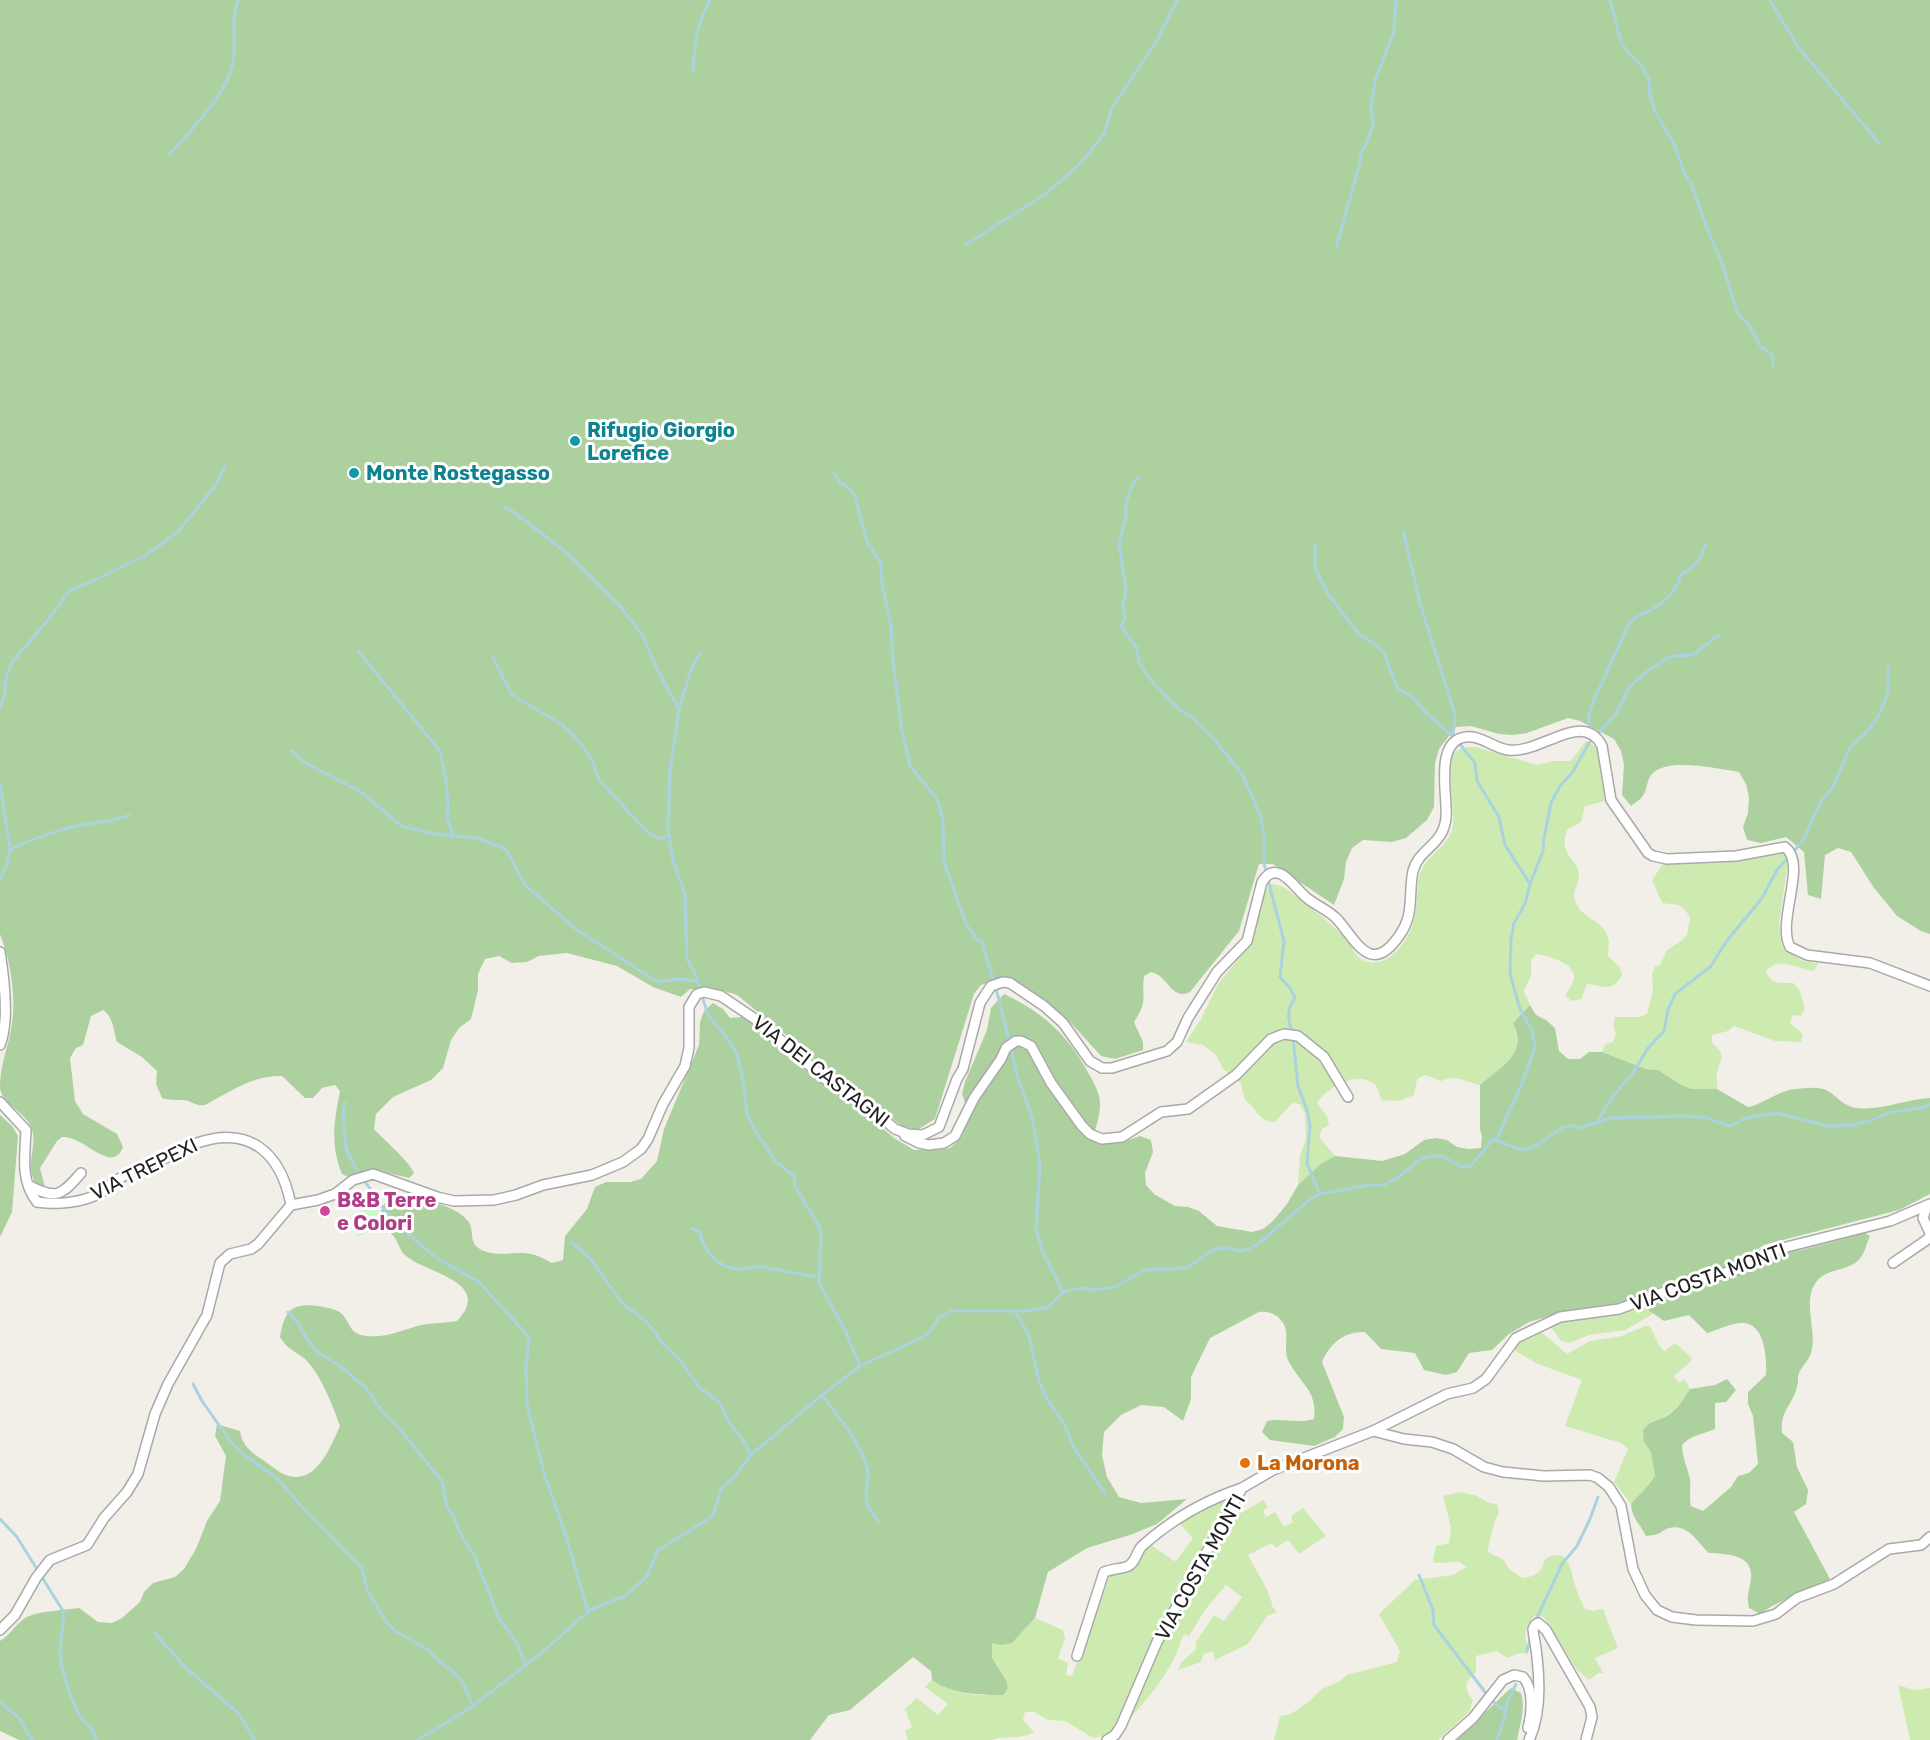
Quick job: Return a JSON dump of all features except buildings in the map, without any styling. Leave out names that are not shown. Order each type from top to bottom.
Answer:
[{"type":"street","name":"VIA DEI CASTAGNI","points":[[291,1205],[335,1194],[353,1180],[373,1174],[437,1197],[474,1202],[516,1195],[543,1185],[592,1175],[617,1166],[632,1157],[648,1138],[663,1104],[685,1066],[689,1048],[689,1007],[697,994],[704,992],[721,996],[762,1023],[825,1079],[895,1129],[908,1134],[923,1135],[939,1127],[963,1069],[980,1003],[987,990],[998,983],[1010,983],[1053,1013],[1063,1023],[1083,1054],[1102,1068],[1112,1068],[1171,1049],[1217,972],[1240,950],[1246,940],[1262,882],[1272,874],[1279,873],[1287,878],[1308,899],[1335,917],[1361,950],[1374,955],[1380,955],[1386,951],[1399,936],[1408,919],[1411,908],[1413,870],[1416,863],[1436,843],[1444,827],[1447,753],[1454,742],[1466,737],[1482,740],[1509,751],[1524,749],[1570,732],[1588,731],[1599,739],[1602,746],[1611,800],[1648,853],[1667,859],[1736,856],[1785,847],[1790,850],[1794,862],[1786,934],[1790,947],[1807,955],[1870,963],[1930,986]]},
{"type":"street","points":[[0,952],[5,1004],[3,1039],[0,1045]]},
{"type":"street","points":[[895,1129],[919,1143],[937,1144],[955,1136],[969,1106],[1006,1048],[1016,1041],[1021,1041],[1030,1047],[1051,1083],[1082,1126],[1098,1138],[1122,1137],[1161,1112],[1188,1110],[1236,1075],[1271,1039],[1284,1034],[1298,1036],[1324,1057],[1348,1097]]},
{"type":"street","points":[[0,1102],[26,1130],[24,1164],[28,1185],[45,1194],[53,1194],[68,1189],[81,1173]]},
{"type":"street","name":"VIA TREPEXI","points":[[28,1185],[37,1202],[55,1204],[86,1198],[99,1193],[142,1166],[170,1156],[194,1143],[214,1138],[230,1138],[256,1145],[270,1155],[276,1162],[291,1205]]},
{"type":"street","points":[[0,1630],[15,1615],[36,1578],[50,1560],[87,1545],[104,1518],[127,1492],[138,1474],[155,1414],[168,1384],[207,1315],[220,1263],[230,1254],[251,1249],[258,1244],[291,1205]]},
{"type":"street","points":[[1893,1263],[1928,1239],[1930,1234],[1923,1218],[1929,1205]]},
{"type":"street","name":"VIA COSTA MONTI","points":[[1107,1740],[1115,1735],[1121,1726],[1156,1642],[1242,1488],[1273,1470],[1373,1431],[1447,1394],[1473,1388],[1486,1379],[1516,1338],[1560,1317],[1619,1309],[1688,1283],[1739,1269],[1767,1252],[1890,1221],[1929,1205]]},
{"type":"street","points":[[1373,1431],[1404,1439],[1432,1442],[1453,1449],[1484,1467],[1503,1472],[1544,1476],[1590,1475],[1598,1478],[1609,1486],[1621,1506],[1633,1569],[1651,1603],[1666,1616],[1696,1620],[1753,1621],[1776,1614],[1797,1598],[1834,1584],[1889,1549],[1921,1545],[1930,1537]]},
{"type":"street","points":[[1077,1656],[1104,1572],[1113,1568],[1127,1567],[1135,1560],[1140,1548],[1159,1533],[1216,1497],[1242,1488]]},
{"type":"street","points":[[1527,1740],[1533,1731],[1537,1708],[1537,1657],[1533,1629],[1538,1623],[1546,1630],[1590,1707],[1592,1717],[1586,1740]]},
{"type":"street","points":[[1448,1740],[1473,1718],[1503,1680],[1514,1675],[1525,1679],[1530,1689],[1527,1740]]},
{"type":"green space","points":[[0,0],[1930,0],[1930,934],[1897,916],[1874,888],[1851,852],[1838,848],[1825,855],[1821,899],[1808,895],[1804,852],[1786,837],[1761,843],[1747,840],[1743,827],[1748,813],[1749,797],[1746,784],[1739,772],[1683,765],[1662,768],[1651,775],[1644,794],[1631,806],[1622,795],[1624,765],[1621,751],[1614,739],[1580,721],[1568,718],[1527,733],[1513,735],[1499,734],[1471,726],[1456,727],[1439,749],[1435,763],[1434,807],[1427,820],[1406,838],[1392,842],[1363,840],[1352,848],[1334,905],[1273,864],[1259,864],[1239,931],[1190,992],[1178,993],[1157,974],[1151,972],[1144,976],[1143,1003],[1134,1022],[1143,1042],[1143,1050],[1115,1059],[1101,1056],[1070,1022],[1021,983],[999,979],[981,985],[974,994],[935,1119],[917,1130],[902,1126],[862,1095],[831,1077],[802,1048],[737,995],[724,991],[690,989],[681,997],[653,987],[617,966],[567,953],[539,956],[527,962],[512,963],[499,956],[485,959],[478,974],[478,990],[471,1019],[459,1028],[451,1040],[443,1068],[431,1080],[393,1097],[376,1114],[374,1129],[412,1168],[414,1173],[409,1178],[378,1171],[364,1171],[348,1177],[342,1174],[335,1143],[335,1123],[340,1091],[335,1085],[322,1088],[313,1098],[305,1098],[282,1076],[271,1076],[251,1081],[205,1105],[162,1098],[156,1084],[157,1071],[142,1057],[117,1042],[111,1020],[103,1010],[91,1016],[83,1045],[76,1048],[70,1058],[75,1101],[83,1114],[117,1134],[123,1147],[118,1155],[105,1156],[70,1138],[62,1137],[40,1168],[45,1187],[34,1182],[31,1168],[33,1132],[24,1117],[5,1099],[0,1088],[2,1065],[13,1016],[13,988],[0,934]]},
{"type":"green space","points":[[1586,741],[1598,750],[1605,801],[1585,806],[1581,822],[1567,830],[1565,846],[1579,871],[1574,895],[1576,903],[1582,912],[1606,932],[1609,941],[1608,956],[1620,967],[1622,975],[1611,986],[1587,984],[1581,999],[1572,1001],[1565,996],[1574,979],[1571,969],[1561,962],[1537,954],[1531,960],[1531,976],[1524,991],[1530,1005],[1513,1023],[1517,1043],[1515,1051],[1503,1066],[1480,1085],[1456,1078],[1441,1081],[1425,1075],[1417,1079],[1414,1095],[1399,1101],[1382,1100],[1375,1084],[1366,1080],[1350,1080],[1334,1087],[1317,1103],[1327,1116],[1329,1125],[1322,1129],[1319,1137],[1335,1156],[1322,1163],[1298,1185],[1300,1155],[1306,1139],[1305,1114],[1300,1104],[1292,1103],[1275,1122],[1265,1120],[1245,1100],[1241,1084],[1236,1077],[1223,1069],[1216,1055],[1203,1045],[1186,1042],[1201,1019],[1218,984],[1251,940],[1265,892],[1272,884],[1288,890],[1337,930],[1361,959],[1371,962],[1384,960],[1403,945],[1411,930],[1420,872],[1450,836],[1453,822],[1451,764],[1458,750],[1476,747],[1537,765],[1554,761],[1571,761]]},
{"type":"green space","points":[[1780,852],[1786,856],[1788,861],[1779,924],[1782,946],[1802,961],[1818,963],[1814,971],[1777,964],[1766,971],[1774,981],[1793,983],[1799,989],[1805,1008],[1801,1016],[1793,1015],[1790,1023],[1803,1034],[1801,1042],[1775,1041],[1734,1026],[1728,1031],[1712,1035],[1712,1043],[1721,1054],[1717,1089],[1691,1089],[1658,1070],[1647,1069],[1602,1052],[1605,1044],[1613,1042],[1616,1034],[1613,1026],[1615,1017],[1639,1017],[1647,1014],[1653,990],[1652,974],[1655,966],[1660,965],[1667,950],[1687,935],[1690,918],[1686,911],[1679,905],[1662,903],[1652,880],[1663,864],[1720,861]]},
{"type":"green space","points":[[1004,994],[1040,1015],[1060,1033],[1085,1067],[1097,1089],[1100,1102],[1094,1142],[1112,1144],[1140,1136],[1151,1140],[1153,1152],[1145,1173],[1146,1185],[1154,1194],[1175,1206],[1199,1211],[1217,1226],[1252,1232],[1263,1229],[1287,1204],[1298,1185],[1322,1163],[1335,1156],[1382,1161],[1405,1154],[1424,1140],[1436,1138],[1447,1140],[1457,1147],[1481,1148],[1480,1085],[1503,1066],[1515,1051],[1517,1034],[1513,1023],[1530,1005],[1536,1015],[1555,1028],[1559,1051],[1568,1059],[1580,1059],[1589,1052],[1602,1052],[1646,1069],[1658,1070],[1691,1089],[1717,1089],[1748,1107],[1790,1090],[1808,1088],[1825,1089],[1844,1103],[1856,1108],[1875,1108],[1930,1098],[1930,1194],[1899,1210],[1764,1245],[1735,1264],[1660,1287],[1638,1300],[1621,1305],[1560,1313],[1529,1322],[1509,1334],[1492,1350],[1469,1353],[1457,1372],[1446,1375],[1424,1370],[1415,1353],[1381,1349],[1365,1332],[1345,1336],[1329,1349],[1322,1362],[1344,1417],[1343,1429],[1335,1437],[1314,1446],[1270,1440],[1262,1432],[1267,1421],[1314,1419],[1313,1401],[1307,1387],[1288,1360],[1286,1331],[1281,1320],[1272,1314],[1259,1312],[1210,1338],[1191,1377],[1191,1399],[1183,1421],[1164,1407],[1141,1405],[1121,1415],[1104,1432],[1102,1455],[1107,1477],[1119,1497],[1141,1503],[1187,1499],[1157,1524],[1087,1548],[1048,1572],[1035,1618],[1012,1643],[1001,1645],[992,1643],[992,1658],[1006,1680],[1008,1688],[1003,1695],[975,1694],[940,1685],[932,1680],[931,1671],[913,1657],[850,1710],[829,1715],[810,1740],[19,1740],[0,1731],[0,1641],[22,1620],[36,1614],[79,1608],[98,1622],[112,1623],[122,1618],[140,1602],[144,1592],[153,1583],[175,1577],[184,1569],[196,1549],[207,1521],[220,1501],[226,1456],[215,1436],[217,1424],[240,1431],[249,1449],[286,1475],[297,1477],[306,1475],[321,1462],[340,1426],[321,1381],[311,1365],[288,1347],[280,1337],[288,1313],[299,1306],[306,1305],[335,1310],[341,1313],[353,1331],[367,1336],[381,1336],[421,1325],[457,1321],[466,1308],[467,1297],[462,1288],[453,1280],[406,1256],[393,1236],[380,1223],[383,1207],[394,1194],[434,1202],[462,1215],[470,1225],[475,1245],[484,1251],[496,1254],[531,1254],[552,1263],[563,1260],[565,1236],[587,1209],[595,1187],[606,1182],[630,1182],[641,1179],[657,1161],[664,1129],[699,1045],[700,1022],[704,1011],[713,1003],[723,1009],[730,1018],[742,1017],[760,1028],[790,1059],[857,1106],[894,1138],[914,1150],[950,1148],[961,1138],[970,1117],[962,1094],[965,1082],[987,1030],[991,1008]]},
{"type":"green space","points":[[0,1115],[12,1126],[18,1136],[12,1212],[0,1237]]},
{"type":"green space","points":[[368,1200],[378,1206],[376,1222],[372,1228],[358,1237],[355,1230],[362,1213],[363,1203]]},
{"type":"green space","points":[[1865,1233],[1870,1236],[1857,1262],[1827,1273],[1817,1281],[1812,1289],[1810,1307],[1813,1344],[1809,1358],[1799,1373],[1798,1384],[1782,1425],[1782,1433],[1793,1442],[1797,1467],[1808,1490],[1806,1504],[1794,1512],[1830,1579],[1760,1614],[1749,1608],[1751,1574],[1746,1562],[1725,1554],[1709,1553],[1692,1534],[1682,1528],[1669,1528],[1658,1534],[1646,1536],[1635,1517],[1631,1504],[1655,1476],[1651,1452],[1644,1442],[1643,1430],[1653,1422],[1672,1413],[1690,1389],[1715,1385],[1727,1379],[1736,1390],[1726,1402],[1715,1403],[1715,1429],[1694,1437],[1682,1445],[1690,1480],[1691,1506],[1703,1511],[1731,1487],[1738,1476],[1749,1473],[1758,1464],[1748,1392],[1766,1375],[1763,1343],[1751,1325],[1739,1323],[1707,1333],[1689,1315],[1664,1321],[1644,1307],[1675,1292],[1752,1268],[1772,1255],[1802,1250]]},
{"type":"green space","points":[[1644,1307],[1655,1313],[1625,1330],[1589,1335],[1569,1343],[1561,1341],[1550,1326],[1583,1316]]},
{"type":"green space","points":[[1649,1326],[1659,1345],[1665,1351],[1675,1343],[1692,1358],[1674,1376],[1679,1383],[1684,1379],[1690,1389],[1670,1413],[1652,1421],[1644,1442],[1651,1452],[1655,1476],[1631,1504],[1614,1482],[1628,1449],[1621,1443],[1565,1426],[1582,1380],[1538,1364],[1512,1349],[1520,1339],[1539,1330],[1567,1354],[1590,1341],[1622,1336]]},
{"type":"green space","points":[[1459,1492],[1475,1495],[1489,1503],[1497,1504],[1499,1513],[1492,1531],[1488,1552],[1504,1560],[1508,1568],[1522,1578],[1537,1573],[1545,1559],[1559,1555],[1567,1561],[1584,1608],[1592,1611],[1603,1609],[1618,1648],[1595,1658],[1603,1673],[1589,1680],[1577,1670],[1544,1617],[1535,1616],[1526,1629],[1528,1654],[1520,1653],[1507,1658],[1497,1651],[1476,1656],[1476,1672],[1467,1685],[1473,1700],[1469,1712],[1438,1740],[1274,1740],[1280,1716],[1291,1714],[1322,1689],[1340,1681],[1347,1675],[1397,1662],[1400,1651],[1379,1614],[1415,1580],[1453,1575],[1467,1567],[1459,1562],[1434,1563],[1433,1558],[1436,1546],[1449,1543],[1451,1527],[1443,1496]]},
{"type":"green space","points":[[1231,1495],[1232,1500],[1154,1639],[1116,1728],[1108,1735],[1093,1738],[1065,1721],[1048,1720],[1034,1712],[1025,1712],[1023,1720],[1034,1732],[1024,1736],[991,1740],[908,1740],[905,1731],[912,1727],[905,1709],[917,1698],[938,1715],[948,1704],[925,1687],[932,1680],[948,1688],[974,1695],[1008,1688],[1006,1680],[992,1658],[992,1643],[1012,1643],[1035,1618],[1063,1630],[1065,1639],[1058,1658],[1068,1663],[1066,1675],[1072,1676],[1111,1573],[1120,1571],[1147,1546],[1151,1545],[1174,1561],[1177,1560],[1193,1538],[1179,1523]]},
{"type":"green space","points":[[1263,1500],[1268,1507],[1263,1511],[1266,1517],[1275,1512],[1284,1527],[1293,1522],[1291,1516],[1303,1508],[1326,1536],[1299,1554],[1288,1540],[1276,1548],[1271,1543],[1248,1555],[1277,1612],[1267,1616],[1248,1644],[1215,1660],[1213,1652],[1204,1653],[1201,1662],[1178,1670],[1181,1663],[1196,1649],[1196,1642],[1214,1615],[1224,1621],[1242,1597],[1226,1585],[1205,1610],[1189,1636],[1185,1634],[1164,1676],[1130,1718],[1158,1648],[1236,1507],[1241,1513]]},
{"type":"green space","points":[[1898,1685],[1914,1690],[1930,1688],[1930,1740],[1910,1740]]},
{"type":"green space","points":[[1511,1688],[1521,1693],[1523,1705],[1517,1740],[1456,1740]]},
{"type":"waterway","points":[[170,154],[200,121],[226,82],[234,55],[234,20],[238,0]]},
{"type":"waterway","points":[[693,72],[697,34],[710,0]]},
{"type":"waterway","points":[[965,245],[1044,195],[1080,164],[1104,134],[1112,108],[1159,37],[1177,0]]},
{"type":"waterway","points":[[1336,248],[1361,153],[1373,125],[1371,109],[1375,80],[1394,32],[1396,0]]},
{"type":"waterway","points":[[1610,0],[1621,42],[1628,53],[1640,64],[1649,80],[1650,96],[1655,111],[1674,144],[1685,174],[1690,181],[1722,263],[1737,312],[1749,325],[1761,347],[1772,354],[1773,366]]},
{"type":"waterway","points":[[1770,0],[1798,47],[1879,143]]},
{"type":"waterway","points":[[0,707],[4,697],[6,677],[13,661],[52,615],[69,590],[89,583],[146,555],[178,532],[217,483],[225,466]]},
{"type":"waterway","points":[[834,472],[840,482],[855,496],[867,542],[881,563],[882,584],[891,626],[902,731],[910,766],[939,804],[943,821],[944,862],[966,924],[982,942],[1000,1003],[1017,1075],[1032,1117],[1040,1165],[1036,1229],[1043,1252],[1063,1292]]},
{"type":"waterway","points":[[1139,476],[1131,487],[1119,543],[1126,589],[1123,605],[1125,617],[1121,626],[1137,648],[1139,662],[1148,677],[1181,711],[1195,718],[1242,774],[1260,815],[1264,833],[1264,864],[1267,874]]},
{"type":"waterway","points":[[505,507],[568,554],[620,606],[642,635],[679,709]]},
{"type":"waterway","points":[[1403,531],[1420,603],[1455,715],[1453,737]]},
{"type":"waterway","points":[[1315,544],[1315,568],[1328,594],[1358,633],[1384,653],[1397,688],[1415,699],[1426,713],[1455,738],[1475,763],[1477,781],[1499,817],[1505,845],[1530,884]]},
{"type":"waterway","points":[[1589,733],[1589,713],[1629,624],[1669,596],[1679,582],[1680,576],[1698,562],[1706,544]]},
{"type":"waterway","points":[[418,1740],[473,1706],[545,1650],[590,1610],[627,1595],[648,1575],[657,1551],[713,1516],[721,1489],[751,1455],[860,1366],[921,1338],[929,1333],[939,1317],[952,1311],[1025,1311],[1049,1307],[1063,1292],[1082,1288],[1094,1290],[1115,1287],[1145,1270],[1187,1268],[1213,1250],[1226,1247],[1239,1251],[1248,1249],[1258,1244],[1309,1200],[1320,1194],[1369,1185],[1384,1185],[1399,1177],[1420,1159],[1429,1156],[1442,1156],[1462,1167],[1470,1167],[1493,1139],[1496,1140],[1521,1086],[1535,1047],[1532,1031],[1520,1009],[1510,974],[1511,940],[1514,923],[1525,904],[1543,851],[1551,803],[1589,743],[1617,713],[1629,687],[1649,670],[1671,656],[1693,655],[1720,634]]},
{"type":"waterway","points":[[358,651],[440,751],[446,781],[447,818],[454,836]]},
{"type":"waterway","points":[[700,653],[691,670],[679,709],[670,771],[668,830],[673,861],[685,894],[687,959],[695,973],[708,1015],[731,1043],[737,1055],[747,1113],[752,1125],[775,1161],[794,1176],[795,1186],[819,1226],[821,1235],[819,1283],[845,1330],[860,1366]]},
{"type":"waterway","points":[[493,658],[512,695],[563,725],[578,740],[593,762],[599,780],[639,823],[650,834],[660,839],[669,836]]},
{"type":"waterway","points":[[1597,1122],[1613,1096],[1633,1073],[1648,1048],[1664,1031],[1668,1010],[1675,994],[1711,966],[1726,942],[1762,898],[1777,870],[1802,842],[1821,801],[1833,787],[1850,748],[1869,730],[1880,713],[1888,693],[1888,666]]},
{"type":"waterway","points":[[291,751],[307,764],[358,790],[402,826],[434,834],[477,838],[506,849],[525,885],[576,929],[657,982],[679,979],[698,981]]},
{"type":"waterway","points":[[0,784],[10,848],[0,879]]},
{"type":"waterway","points":[[9,851],[56,832],[129,815]]},
{"type":"waterway","points":[[1268,880],[1284,941],[1280,977],[1295,998],[1290,1006],[1289,1014],[1292,1032]]},
{"type":"waterway","points":[[1293,1038],[1298,1086],[1310,1125],[1307,1163],[1320,1194]]},
{"type":"waterway","points":[[345,1103],[343,1113],[346,1148],[355,1167],[390,1218],[435,1257],[479,1282],[529,1337],[526,1366],[527,1404],[544,1473],[566,1536],[588,1612]]},
{"type":"waterway","points":[[1496,1140],[1517,1148],[1532,1148],[1564,1127],[1579,1128],[1611,1118],[1703,1117],[1730,1126],[1746,1118],[1777,1113],[1828,1126],[1853,1125],[1888,1113],[1925,1107],[1930,1104]]},
{"type":"waterway","points":[[691,1228],[700,1232],[708,1251],[724,1266],[738,1269],[762,1267],[818,1277]]},
{"type":"waterway","points":[[572,1243],[590,1258],[622,1303],[647,1322],[664,1345],[680,1360],[699,1387],[720,1403],[729,1422],[751,1455]]},
{"type":"waterway","points":[[1015,1311],[1029,1336],[1039,1381],[1048,1401],[1064,1423],[1074,1448],[1105,1494]]},
{"type":"waterway","points":[[288,1312],[317,1352],[340,1366],[366,1388],[383,1413],[397,1426],[442,1481],[447,1507],[475,1557],[499,1618],[517,1644],[525,1663]]},
{"type":"waterway","points":[[193,1384],[231,1442],[243,1454],[278,1479],[301,1506],[362,1568],[367,1590],[387,1623],[395,1631],[428,1650],[456,1674],[463,1683],[473,1706]]},
{"type":"waterway","points":[[822,1395],[846,1426],[861,1452],[868,1470],[867,1503],[879,1521]]},
{"type":"waterway","points":[[1536,1620],[1562,1564],[1577,1546],[1598,1497]]},
{"type":"waterway","points":[[0,1519],[17,1537],[63,1611],[60,1660],[75,1708],[93,1732],[96,1740]]},
{"type":"waterway","points":[[1419,1575],[1433,1610],[1434,1625],[1491,1700],[1505,1711]]},
{"type":"waterway","points":[[155,1633],[186,1668],[238,1713],[255,1740]]},
{"type":"waterway","points":[[1527,1651],[1531,1635]]},
{"type":"waterway","points":[[1497,1740],[1507,1703],[1516,1684]]},
{"type":"waterway","points":[[0,1702],[19,1718],[32,1740]]},
{"type":"place","name":"Rifugio Giorgio Lorefice","points":[[575,441]]},
{"type":"place","name":"Monte Rostegasso","points":[[354,473]]},
{"type":"place","name":"B&B Terre e Colori","points":[[325,1211]]},
{"type":"place","name":"La Morona","points":[[1245,1463]]}]
